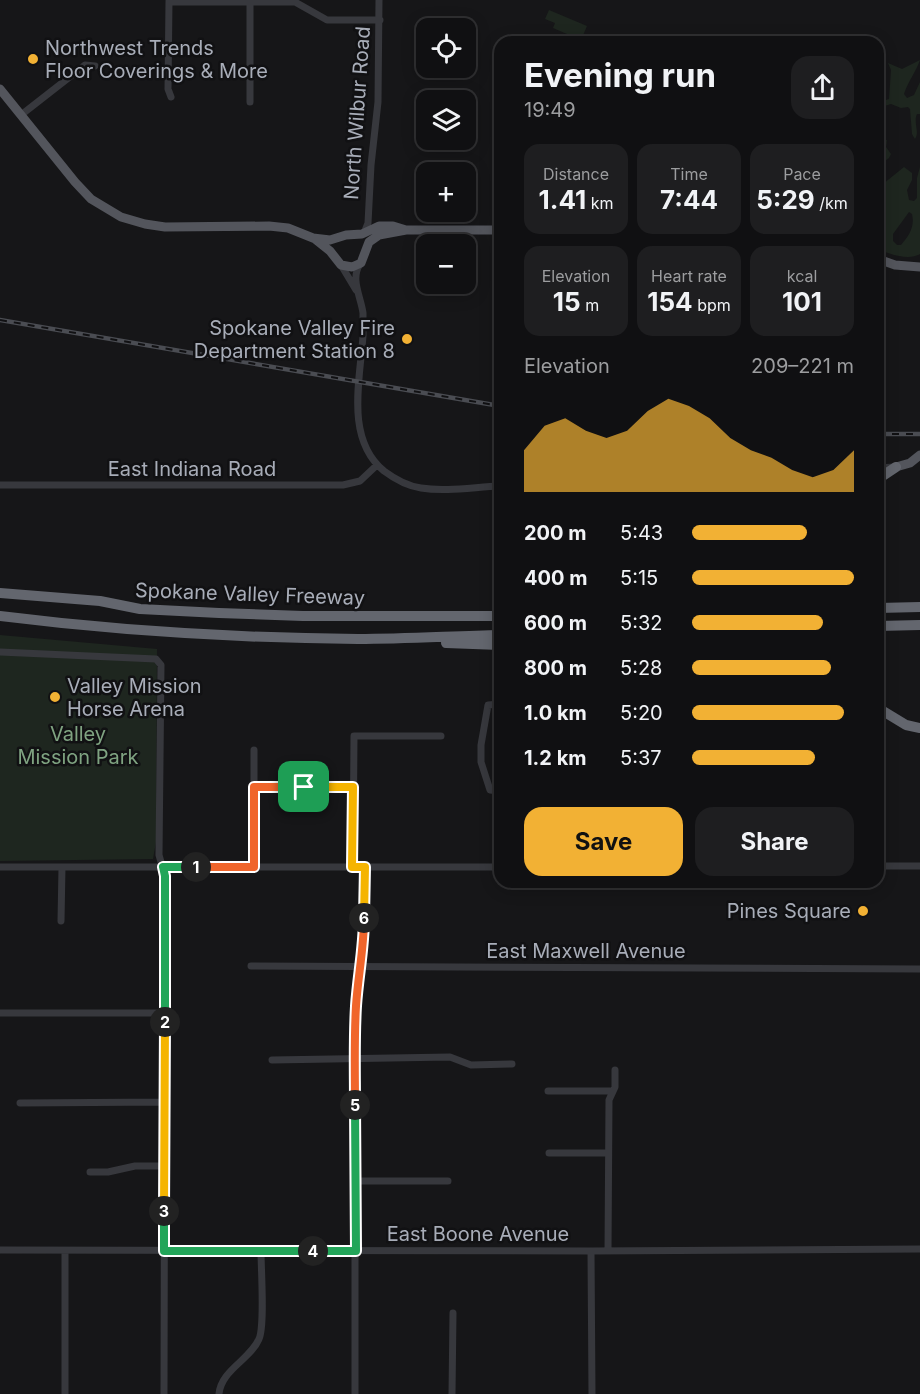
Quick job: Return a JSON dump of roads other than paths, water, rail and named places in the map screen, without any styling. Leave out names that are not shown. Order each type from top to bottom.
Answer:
[{"type":"highway","points":[[884,475],[896,467]]},
{"type":"highway","name":"Spokane Valley Freeway","points":[[0,593],[100,602],[140,609],[303,616],[436,617],[494,613]]},
{"type":"highway","points":[[884,608],[920,607]]},
{"type":"highway","name":"Spokane Valley Freeway","points":[[0,616],[137,631],[359,639],[494,635]]},
{"type":"highway","points":[[884,626],[920,625]]},
{"type":"highway","points":[[359,639],[494,645]]},
{"type":"highway","points":[[884,712],[906,725],[920,728]]},
{"type":"main road","points":[[0,89],[75,182],[92,199],[121,217],[165,227],[278,227],[294,230],[313,238],[330,240],[362,234],[375,227],[393,226],[406,230]]},
{"type":"main road","points":[[313,238],[341,265],[352,267],[363,258],[368,244],[374,237],[406,230],[494,230]]},
{"type":"main road","points":[[351,235],[364,243],[363,258]]},
{"type":"main road","points":[[334,257],[334,246],[341,238]]},
{"type":"main road","points":[[884,261],[895,265],[920,267]]},
{"type":"main road","points":[[896,467],[910,463],[920,456]]},
{"type":"main road","points":[[896,467],[920,467]]},
{"type":"street","name":"North Wilbur Road","points":[[375,227],[368,215],[378,102],[379,0]]},
{"type":"street","points":[[171,97],[168,89],[169,1],[295,2],[327,20],[380,20]]},
{"type":"street","points":[[250,2],[250,102]]},
{"type":"street","points":[[21,115],[85,65],[95,66]]},
{"type":"street","points":[[362,234],[367,227],[368,215]]},
{"type":"street","points":[[363,258],[356,271],[363,320],[358,383],[360,430],[365,448],[377,465],[397,481],[422,488],[494,486]]},
{"type":"street","points":[[341,265],[358,292]]},
{"type":"street","name":"East Indiana Road","points":[[0,485],[346,485],[360,481],[377,465]]},
{"type":"street","points":[[884,468],[896,467]]},
{"type":"street","points":[[0,652],[156,659],[161,665],[159,855],[165,876],[164,1394]]},
{"type":"street","points":[[494,704],[488,705],[481,762],[490,790],[494,790]]},
{"type":"street","points":[[352,867],[354,736],[441,736]]},
{"type":"street","points":[[254,750],[254,867]]},
{"type":"street","points":[[254,787],[353,787]]},
{"type":"street","points":[[884,866],[920,866]]},
{"type":"street","points":[[0,867],[494,867]]},
{"type":"street","points":[[61,921],[62,867]]},
{"type":"street","points":[[355,1394],[355,1059],[356,1008],[364,946],[365,867]]},
{"type":"street","name":"East Maxwell Avenue","points":[[251,966],[920,969]]},
{"type":"street","points":[[0,1013],[165,1013]]},
{"type":"street","points":[[272,1060],[450,1057],[471,1065],[512,1064]]},
{"type":"street","points":[[608,1251],[609,1100],[615,1088],[615,1070]]},
{"type":"street","points":[[548,1091],[613,1091]]},
{"type":"street","points":[[20,1103],[165,1102]]},
{"type":"street","points":[[549,1153],[608,1153]]},
{"type":"street","points":[[90,1172],[108,1172],[135,1166],[165,1166]]},
{"type":"street","points":[[355,1181],[448,1181]]},
{"type":"street","name":"East Boone Avenue","points":[[0,1250],[920,1249]]},
{"type":"street","points":[[65,1251],[65,1394]]},
{"type":"street","points":[[219,1394],[221,1382],[255,1346],[261,1332],[261,1251]]},
{"type":"street","points":[[591,1251],[592,1394]]},
{"type":"street","points":[[452,1394],[453,1313]]},
{"type":"railway","points":[[0,320],[494,405]]},
{"type":"railway","points":[[884,434],[920,434]]},
{"type":"place","name":"Northwest Trends Floor Coverings & More","points":[[33,59]]},
{"type":"place","name":"Spokane Valley Fire Department Station 8","points":[[407,339]]},
{"type":"place","name":"Valley Mission Horse Arena","points":[[55,697]]},
{"type":"place","name":"Pines Square","points":[[863,911]]},
{"type":"park label","name":"Valley Mission Park","points":[[78,746]]}]
